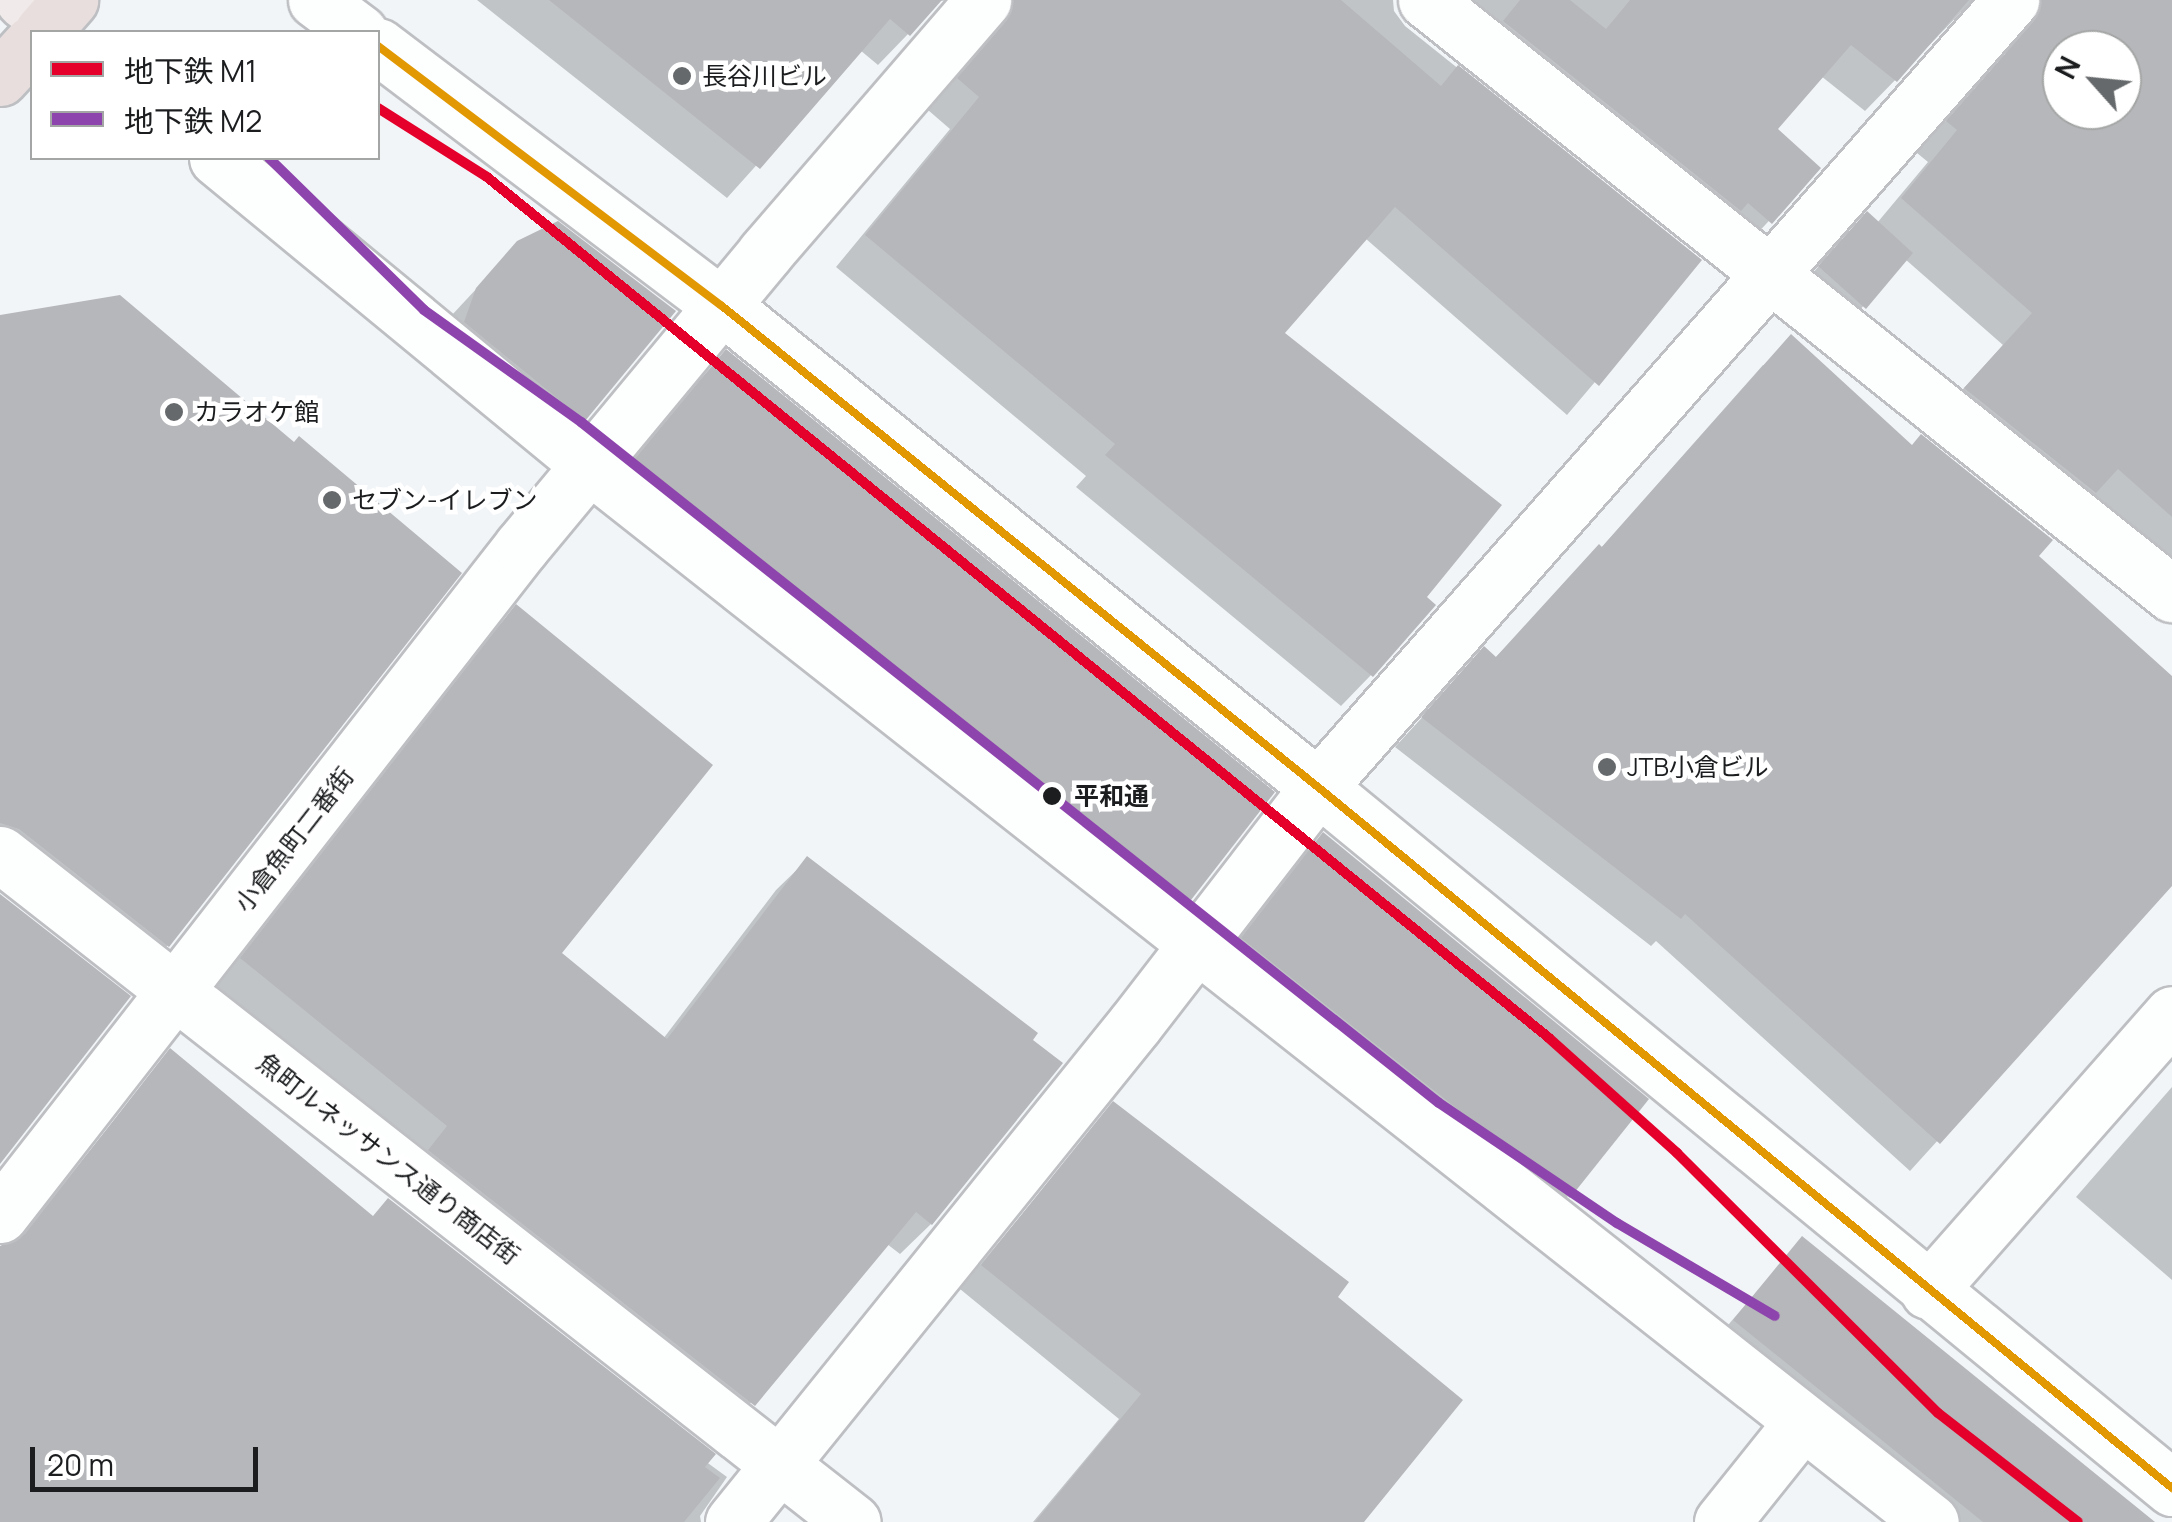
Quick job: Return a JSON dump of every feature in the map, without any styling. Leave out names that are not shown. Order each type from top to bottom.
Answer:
[{"type":"highway","points":[[0,78],[30,42]]},
{"type":"street","points":[[316,0],[356,30]]},
{"type":"street","name":"小倉魚町二番街","points":[[0,1215],[589,465],[983,0]]},
{"type":"street","points":[[1426,0],[2172,594]]},
{"type":"street","points":[[733,1522],[777,1462],[1196,946],[1318,787],[2011,0]]},
{"type":"street","points":[[380,48],[722,306],[1318,787],[2172,1488]]},
{"type":"street","points":[[219,160],[589,465],[1931,1522]]},
{"type":"street","name":"魚町ルネッサンス通り商店街","points":[[0,854],[853,1522]]},
{"type":"street","points":[[1928,1290],[2172,1014]]},
{"type":"street","points":[[1722,1522],[1802,1422]]},
{"type":"building","points":[[549,0],[942,0],[910,36],[890,19],[760,169]]},
{"type":"building","points":[[1013,0],[1341,0],[1441,86],[1458,65],[1702,260],[1599,386],[1395,207],[1285,333],[1502,505],[1427,597],[1436,605],[1373,677],[1105,455],[1115,444],[865,235],[979,97],[957,78],[1007,20]]},
{"type":"building","points":[[1520,0],[1570,0],[1606,29],[1630,0],[1969,0],[1897,82],[1851,45],[1778,129],[1821,168],[1772,224],[1748,203],[1741,211],[1503,21]]},
{"type":"building","points":[[2041,0],[2172,0],[2172,517],[2118,469],[2096,493],[1964,388],[2032,313],[1901,198],[1957,130],[1946,121],[2034,21]]},
{"type":"building","points":[[1867,211],[1913,253],[1866,309],[1818,266]]},
{"type":"building","points":[[558,221],[676,311],[585,421],[464,322],[476,288],[517,241]]},
{"type":"building","points":[[120,295],[294,442],[299,436],[462,573],[169,947],[19,829],[0,823],[0,315]]},
{"type":"building","points":[[1791,334],[1912,445],[1921,434],[2053,540],[2039,556],[2172,676],[2172,886],[1940,1144],[1685,914],[1681,919],[1421,717],[1484,646],[1496,657],[1599,544],[1602,547]]},
{"type":"building","points":[[726,349],[1275,792],[1191,900],[634,460]]},
{"type":"building","points":[[516,604],[713,765],[562,953],[667,1039],[807,856],[1038,1033],[1033,1040],[1063,1063],[932,1225],[916,1212],[755,1406],[428,1150],[447,1126],[240,958]]},
{"type":"building","points":[[1323,832],[1649,1099],[1570,1198],[1241,938]]},
{"type":"building","points":[[0,894],[131,996],[0,1164]]},
{"type":"building","points":[[170,1048],[373,1216],[388,1198],[716,1454],[705,1467],[720,1478],[684,1522],[0,1522],[0,1246],[25,1234]]},
{"type":"building","points":[[1113,1101],[1349,1282],[1338,1297],[1463,1400],[1364,1522],[1035,1522],[1141,1394],[981,1265]]},
{"type":"building","points":[[1802,1236],[2155,1522],[1983,1522],[1733,1320]]},
{"type":"metro line","name":"M1","points":[[380,109],[487,177],[1549,1038],[1677,1153],[1938,1413],[2078,1522]]},
{"type":"metro line","name":"M2","points":[[271,160],[424,310],[581,422],[1439,1103],[1617,1223],[1775,1316]]},
{"type":"transit line","points":[[380,48],[722,306],[1318,787],[2172,1488]]},
{"type":"place","name":"長谷川ビル","points":[[682,76]]},
{"type":"place","name":"カラオケ館","points":[[174,412]]},
{"type":"place","name":"セブン-イレブン","points":[[332,500]]},
{"type":"place","name":"JTB小倉ビル","points":[[1607,767]]},
{"type":"place","name":"平和通","points":[[1052,796]]}]
